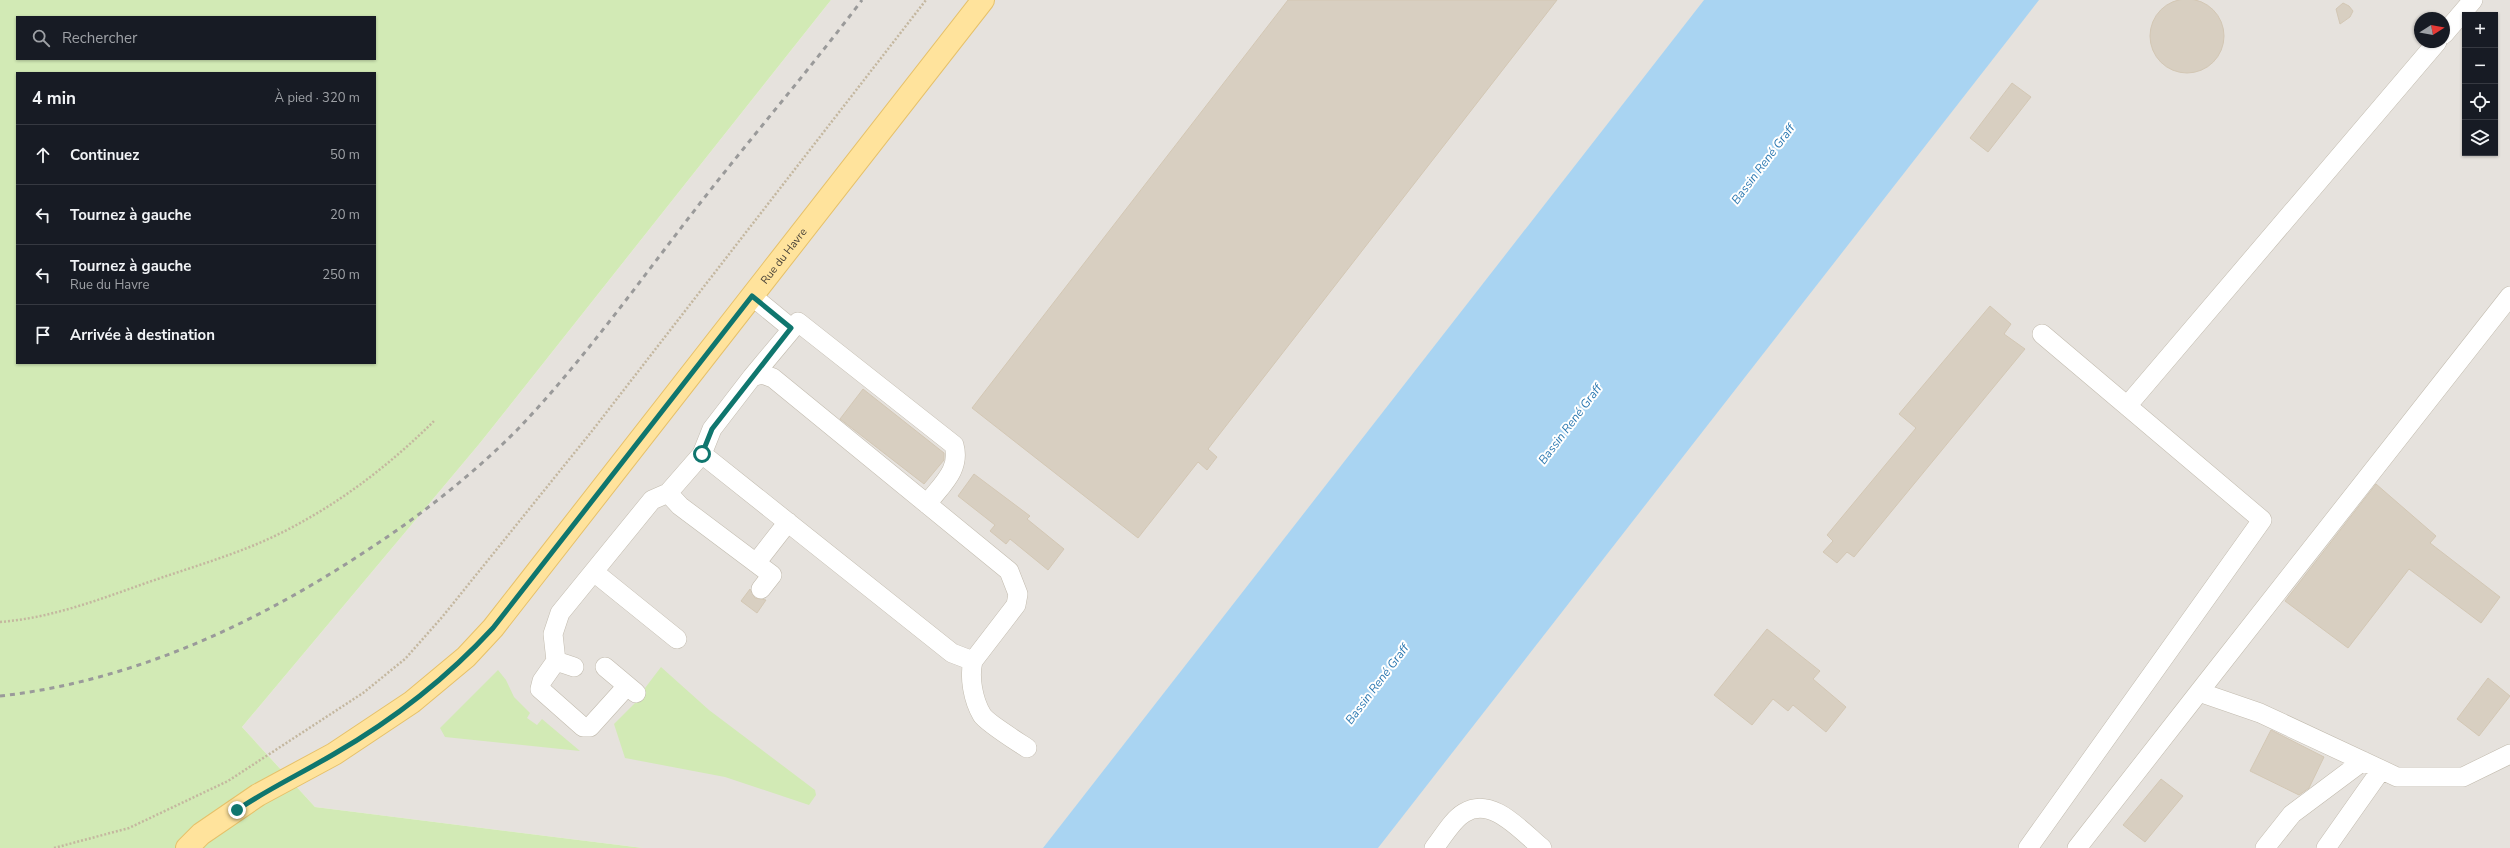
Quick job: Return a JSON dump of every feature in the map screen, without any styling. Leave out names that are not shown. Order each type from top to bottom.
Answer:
[{"type":"main road","name":"Rue du Havre","points":[[187,848],[201,834],[258,795],[334,754],[377,726],[412,702],[466,657],[493,628],[983,0]]},
{"type":"main road","name":"Rue du Havre","points":[[207,848],[223,820]]},
{"type":"street","points":[[2450,27],[2473,0]]},
{"type":"street","points":[[2127,406],[2432,48]]},
{"type":"street","points":[[752,296],[789,326]]},
{"type":"street","points":[[2077,848],[2510,296]]},
{"type":"street","points":[[605,667],[632,689],[590,727],[583,727],[540,688],[542,681],[556,661],[553,634],[560,613],[652,500],[668,493],[702,454],[712,429],[789,326],[798,322],[954,445],[957,457],[956,466],[927,504]]},
{"type":"street","points":[[2028,848],[2262,520],[2042,334]]},
{"type":"street","points":[[752,377],[762,374],[773,378],[1009,571],[1014,580],[1018,594],[1016,605],[973,661],[971,672],[973,688],[982,716],[1027,748]]},
{"type":"street","points":[[702,454],[952,653],[973,661]]},
{"type":"street","points":[[668,493],[680,506],[772,575],[761,589]]},
{"type":"street","points":[[756,562],[788,522]]},
{"type":"street","points":[[594,572],[677,639]]},
{"type":"street","points":[[556,661],[574,668]]},
{"type":"street","points":[[2199,692],[2260,714],[2397,777],[2463,777],[2510,754]]},
{"type":"street","points":[[2265,848],[2292,814],[2363,761]]},
{"type":"street","points":[[2326,848],[2381,770]]},
{"type":"street","points":[[1434,848],[1463,813],[1485,807],[1495,811],[1542,848]]},
{"type":"path","points":[[54,848],[129,828],[228,780],[363,693],[405,659],[443,616],[587,437],[926,0]]},
{"type":"path","points":[[0,622],[23,620],[70,610],[258,544],[334,503],[406,449],[435,420]]},
{"type":"shaded area","points":[[831,0],[2510,0],[2510,848],[643,848],[315,807],[242,727],[480,443]]},
{"type":"green space","points":[[0,0],[831,0],[480,443],[242,727],[315,807],[643,848],[0,848]]},
{"type":"green space","points":[[661,667],[709,710],[815,790],[816,795],[809,805],[725,777],[625,758],[614,724],[641,697],[642,692]]},
{"type":"green space","points":[[498,670],[506,680],[514,697],[530,713],[527,718],[537,725],[542,719],[580,751],[445,737],[440,728]]},
{"type":"water","name":"Bassin René Graff","points":[[1704,0],[2039,0],[1378,848],[1043,848]]},
{"type":"building","points":[[2180,-1],[2194,-1],[2208,5],[2218,15],[2224,29],[2222,50],[2218,57],[2208,67],[2194,73],[2180,73],[2166,67],[2156,57],[2150,43],[2150,29],[2156,15],[2166,5]]},
{"type":"building","points":[[1288,0],[1557,0],[1208,449],[1217,457],[1207,470],[1198,462],[1138,538],[972,408]]},
{"type":"building","points":[[2343,3],[2349,6],[2353,11],[2350,17],[2340,24],[2336,9]]},
{"type":"building","points":[[2012,83],[2031,97],[1988,152],[1970,138]]},
{"type":"building","points":[[1990,306],[2011,324],[2004,334],[2025,349],[1854,557],[1847,552],[1837,563],[1823,552],[1833,541],[1827,535],[1916,428],[1899,414]]},
{"type":"building","points":[[863,389],[944,453],[944,460],[924,484],[840,419]]},
{"type":"building","points":[[974,474],[1030,516],[1027,519],[1064,549],[1048,570],[1010,539],[1006,544],[990,531],[995,525],[958,496]]},
{"type":"building","points":[[2376,484],[2436,536],[2430,543],[2500,597],[2481,623],[2409,569],[2348,648],[2285,601]]},
{"type":"building","points":[[750,589],[755,598],[766,600],[757,613],[741,601]]},
{"type":"building","points":[[1767,629],[1820,671],[1813,679],[1846,707],[1826,732],[1793,705],[1788,711],[1773,699],[1752,725],[1714,695]]},
{"type":"building","points":[[2488,678],[2510,696],[2479,736],[2457,719]]},
{"type":"building","points":[[2271,730],[2324,757],[2309,788],[2299,795],[2250,771]]},
{"type":"building","points":[[2161,779],[2183,796],[2145,842],[2123,825]]},
{"type":"railway","points":[[0,696],[46,689],[92,679],[136,666],[223,632],[265,611],[346,564],[392,534],[435,502],[477,467],[517,430],[566,376],[612,319],[721,177],[862,0]]},
{"type":"route","points":[[237,810],[258,795],[334,754],[377,726],[412,702],[466,657],[493,628],[752,296],[791,328],[712,429],[702,454]]}]
